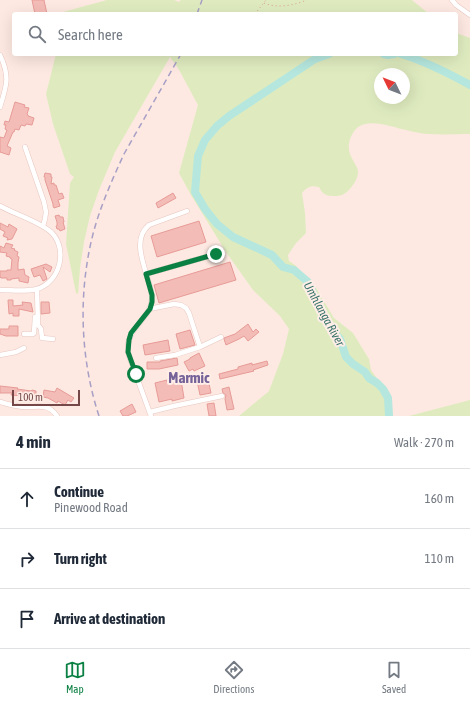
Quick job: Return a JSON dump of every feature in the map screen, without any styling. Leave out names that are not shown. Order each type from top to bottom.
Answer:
[{"type":"street","points":[[452,0],[456,5],[470,14]]},
{"type":"street","points":[[0,55],[5,66],[7,79],[0,107]]},
{"type":"street","points":[[25,147],[44,202],[46,212],[43,226]]},
{"type":"street","points":[[0,206],[43,226],[52,233],[57,241],[61,256],[59,267],[46,284],[36,289],[0,290]]},
{"type":"street","points":[[187,212],[149,225],[144,229],[140,237],[141,256],[152,295],[152,302],[150,309],[131,333],[128,352],[150,414],[174,406],[222,396]]},
{"type":"street","points":[[146,274],[216,254]]},
{"type":"street","points":[[24,334],[33,334],[35,332],[36,289]]},
{"type":"street","points":[[36,289],[38,325],[41,329],[42,338],[53,339]]},
{"type":"street","points":[[150,309],[174,304],[181,305],[186,308],[200,347]]},
{"type":"street","points":[[156,358],[175,355],[200,347],[221,337]]},
{"type":"street","points":[[0,356],[16,352],[24,348]]},
{"type":"street","points":[[0,402],[25,407],[42,406],[50,408],[57,416]]},
{"type":"path","points":[[256,12],[266,0]]},
{"type":"path","points":[[264,3],[271,6],[293,5],[308,0]]},
{"type":"green space","points":[[107,0],[174,0],[179,2],[181,0],[412,0],[427,12],[63,12]]},
{"type":"green space","points":[[458,34],[470,38],[470,134],[427,134],[373,123],[361,125],[354,131],[349,144],[350,154],[358,171],[357,178],[348,191],[340,196],[326,195],[319,187],[316,186],[307,188],[302,193],[306,233],[296,243],[288,255],[289,261],[295,265],[316,288],[334,318],[353,333],[369,359],[371,370],[387,393],[391,403],[393,416],[239,416],[269,391],[283,354],[289,329],[280,316],[253,290],[226,252],[179,173],[198,105],[178,68],[170,57],[115,152],[99,190],[90,216],[84,242],[78,294],[76,293],[66,244],[70,183],[74,177],[70,174],[53,124],[46,94],[56,56],[458,56]]},
{"type":"green space","points":[[470,400],[470,416],[409,416]]},
{"type":"building","points":[[32,0],[44,0],[47,12],[35,12]]},
{"type":"building","points":[[15,102],[29,108],[27,114],[28,116],[34,118],[32,125],[21,125],[19,130],[15,129],[7,146],[11,148],[9,155],[0,152],[0,137],[4,138],[7,130],[5,129],[6,125],[4,125],[5,121],[9,122]]},
{"type":"building","points":[[45,173],[51,174],[51,184],[54,183],[54,185],[56,185],[59,194],[62,193],[64,198],[58,200],[60,206],[54,208],[53,206],[44,177]]},
{"type":"building","points":[[173,193],[176,198],[158,208],[156,203]]},
{"type":"building","points":[[59,215],[60,217],[63,217],[65,229],[60,231],[56,226],[57,222],[55,216]]},
{"type":"building","points":[[199,221],[206,242],[157,257],[151,236]]},
{"type":"building","points":[[0,223],[8,227],[9,224],[17,229],[12,239],[7,240],[8,238],[3,236],[5,232],[0,229]]},
{"type":"building","points":[[6,243],[13,245],[11,248],[18,252],[18,270],[24,269],[25,275],[29,277],[28,283],[19,281],[19,278],[7,280],[7,278],[0,277],[0,271],[11,270],[12,259],[6,256],[7,253],[0,252],[0,246],[4,248]]},
{"type":"building","points":[[230,262],[236,280],[159,303],[154,285]]},
{"type":"building","points":[[46,264],[52,267],[50,272],[43,267],[47,279],[43,281],[40,275],[34,277],[31,269]]},
{"type":"building","points":[[8,300],[13,300],[13,306],[23,305],[22,302],[31,303],[33,312],[19,309],[19,316],[13,316],[13,313],[9,314]]},
{"type":"building","points":[[41,302],[49,302],[50,313],[41,314]]},
{"type":"building","points":[[248,324],[253,332],[256,329],[259,332],[248,341],[244,336],[226,345],[224,338],[235,334]]},
{"type":"building","points":[[9,326],[18,326],[18,336],[6,336],[0,334],[0,329],[9,329]]},
{"type":"building","points":[[190,330],[195,345],[180,349],[176,334]]},
{"type":"building","points":[[168,340],[170,351],[145,355],[143,345]]},
{"type":"building","points":[[199,353],[205,366],[194,371],[193,369],[189,371],[184,362]]},
{"type":"building","points":[[177,358],[178,365],[159,369],[147,369],[147,362],[160,362]]},
{"type":"building","points":[[267,361],[268,365],[253,370],[254,371],[220,379],[219,374],[238,369],[238,367],[252,363],[252,365]]},
{"type":"building","points":[[207,374],[211,393],[200,395],[196,376]]},
{"type":"building","points":[[167,380],[167,382],[181,380],[184,398],[159,402],[155,383]]},
{"type":"building","points":[[0,386],[36,391],[36,396],[0,393]]},
{"type":"building","points":[[229,387],[234,409],[227,410],[225,399],[226,395],[223,393],[222,389]]},
{"type":"building","points":[[57,388],[74,398],[71,402],[68,400],[65,405],[58,401],[57,403],[43,397],[44,390],[55,392]]},
{"type":"building","points":[[214,403],[216,416],[209,416],[207,404]]},
{"type":"building","points":[[132,404],[136,412],[123,416],[120,411]]},
{"type":"waterway","name":"Umhlanga River","points":[[323,56],[315,59],[229,116],[217,126],[205,140],[198,156],[195,192],[205,209],[217,224],[233,237],[272,255],[283,267],[294,270],[308,282],[321,311],[332,330],[340,339],[346,357],[383,389],[388,398],[389,416]]},
{"type":"waterway","name":"Umhlanga River","points":[[407,56],[428,64],[470,85]]},
{"type":"railway","points":[[198,12],[202,0]]},
{"type":"railway","points":[[99,416],[88,371],[83,325],[83,302],[88,256],[93,234],[103,204],[124,154],[180,56]]},
{"type":"district","name":"Marmic","points":[[189,378]]},
{"type":"route","points":[[136,374],[128,352],[129,340],[131,333],[150,309],[152,302],[152,295],[146,274],[216,254]]}]
